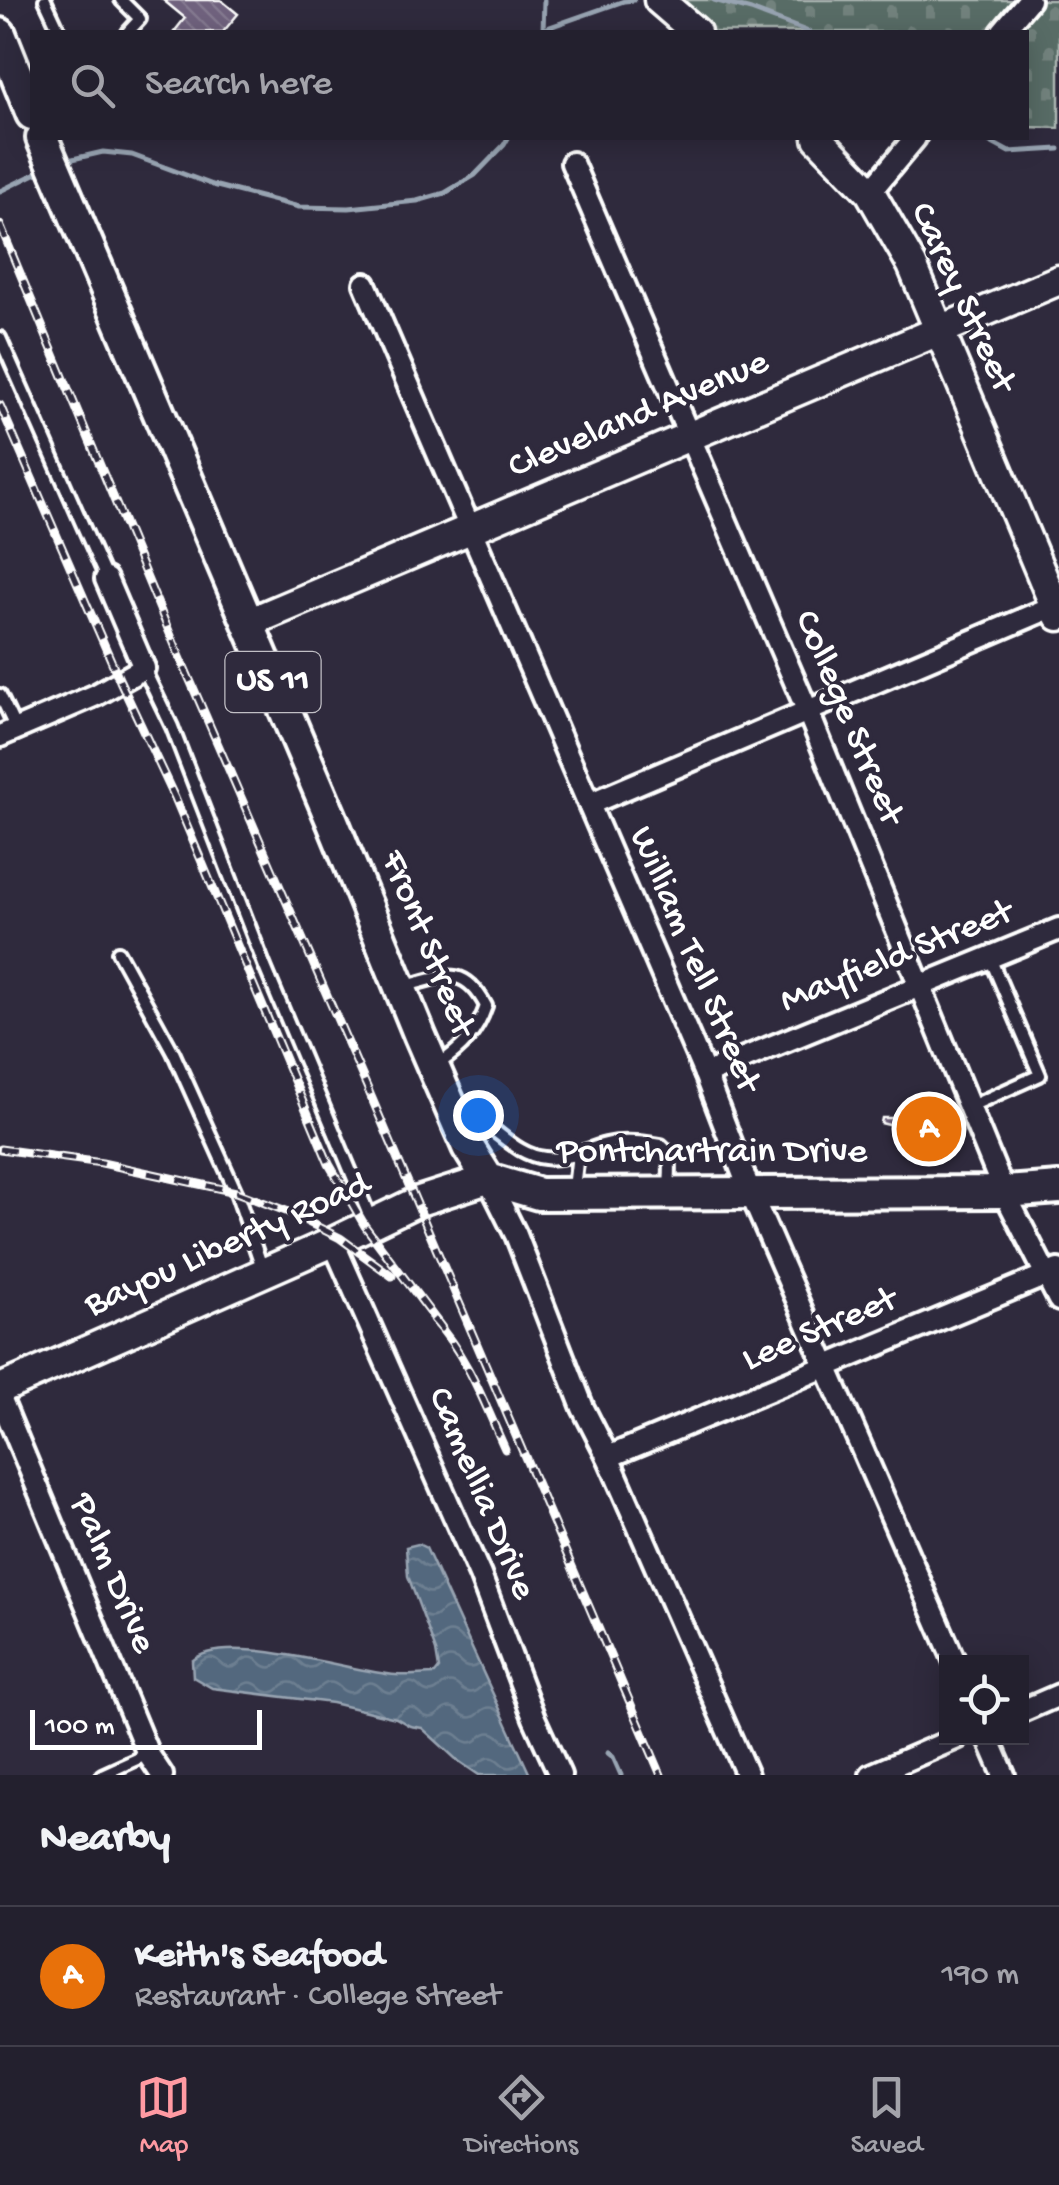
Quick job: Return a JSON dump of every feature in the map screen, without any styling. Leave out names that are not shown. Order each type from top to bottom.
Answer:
[{"type":"main road","points":[[0,34],[29,94]]},
{"type":"main road","name":"Front Street","points":[[43,140],[434,1068],[464,1137],[488,1179]]},
{"type":"main road","name":"Pontchartrain Drive","points":[[488,1179],[540,1194],[1004,1192],[1059,1188]]},
{"type":"street","points":[[1004,30],[1029,0]]},
{"type":"street","points":[[665,6],[694,30]]},
{"type":"street","name":"Carey Street","points":[[820,140],[870,192],[912,265],[1058,609]]},
{"type":"street","points":[[870,192],[913,140]]},
{"type":"street","name":"College Street","points":[[572,163],[808,712],[1004,1192],[1053,1272],[1059,1300]]},
{"type":"street","name":"Cleveland Avenue","points":[[248,623],[1059,280]]},
{"type":"street","name":"William Tell Street","points":[[365,284],[705,1074],[751,1194],[952,1655]]},
{"type":"street","points":[[8,732],[96,695],[144,668],[106,579]]},
{"type":"street","points":[[589,804],[1058,609]]},
{"type":"street","name":"Mayfield Street","points":[[705,1074],[1059,929]]},
{"type":"street","name":"Bayou Liberty Road","points":[[0,1393],[416,1202],[488,1179]]},
{"type":"street","name":"Front Street","points":[[488,1179],[516,1236],[584,1408],[747,1775]]},
{"type":"street","name":"Camellia Drive","points":[[333,1242],[480,1575],[560,1775]]},
{"type":"street","name":"Lee Street","points":[[608,1457],[1053,1272]]},
{"type":"street","name":"Palm Drive","points":[[0,1393],[148,1754],[162,1775]]},
{"type":"street","points":[[1029,1708],[1059,1696]]},
{"type":"street","points":[[872,1775],[941,1745]]},
{"type":"street","points":[[991,1745],[1004,1775]]},
{"type":"lane","points":[[45,0],[59,30]]},
{"type":"lane","points":[[121,0],[140,19],[130,30]]},
{"type":"lane","points":[[0,338],[106,579]]},
{"type":"lane","points":[[144,668],[172,728],[373,1224]]},
{"type":"lane","points":[[0,695],[8,732]]},
{"type":"lane","points":[[118,952],[173,1052],[236,1192],[264,1271]]},
{"type":"lane","points":[[971,1106],[1040,1075],[990,958]]},
{"type":"lane","points":[[400,987],[444,976],[464,978],[476,988],[486,1006],[481,1022],[464,1047],[434,1068]]},
{"type":"lane","points":[[464,1137],[488,1127],[533,1156],[546,1158],[578,1154],[612,1142],[661,1145],[670,1156],[670,1194]]},
{"type":"lane","points":[[574,1194],[578,1154]]},
{"type":"lane","points":[[102,1775],[148,1754]]},
{"type":"green space","points":[[671,0],[1059,0],[1059,128],[1029,127],[1029,30],[707,30]]},
{"type":"water","points":[[418,1544],[426,1548],[530,1775],[479,1775],[422,1728],[396,1718],[332,1703],[212,1688],[193,1677],[192,1661],[208,1653],[231,1650],[289,1655],[396,1675],[435,1674],[439,1669],[436,1651],[408,1576],[406,1547]]},
{"type":"building","points":[[163,0],[221,0],[238,14],[225,30],[176,30],[185,18]]},
{"type":"building","points":[[882,1118],[950,1118],[950,1140],[913,1138],[913,1131],[881,1123]]},
{"type":"waterway","points":[[543,30],[544,0]]},
{"type":"waterway","points":[[544,29],[634,0]]},
{"type":"waterway","points":[[714,0],[804,30]]},
{"type":"waterway","points":[[64,161],[103,152],[132,155],[213,185],[299,207],[349,208],[417,201],[445,193],[475,175],[507,140]]},
{"type":"waterway","points":[[987,140],[1009,152],[1059,149]]},
{"type":"waterway","points":[[0,191],[45,169]]},
{"type":"waterway","points":[[608,1753],[621,1775]]},
{"type":"railway","points":[[0,225],[176,648],[661,1775]]},
{"type":"railway","points":[[0,405],[175,798],[329,1164],[365,1226],[442,1328]]},
{"type":"railway","points":[[0,1149],[102,1163],[236,1192],[340,1238],[392,1276]]},
{"type":"railway","points":[[433,1319],[465,1364],[505,1449]]},
{"type":"place","name":"Keith's Seafood","points":[[929,1129]]}]
